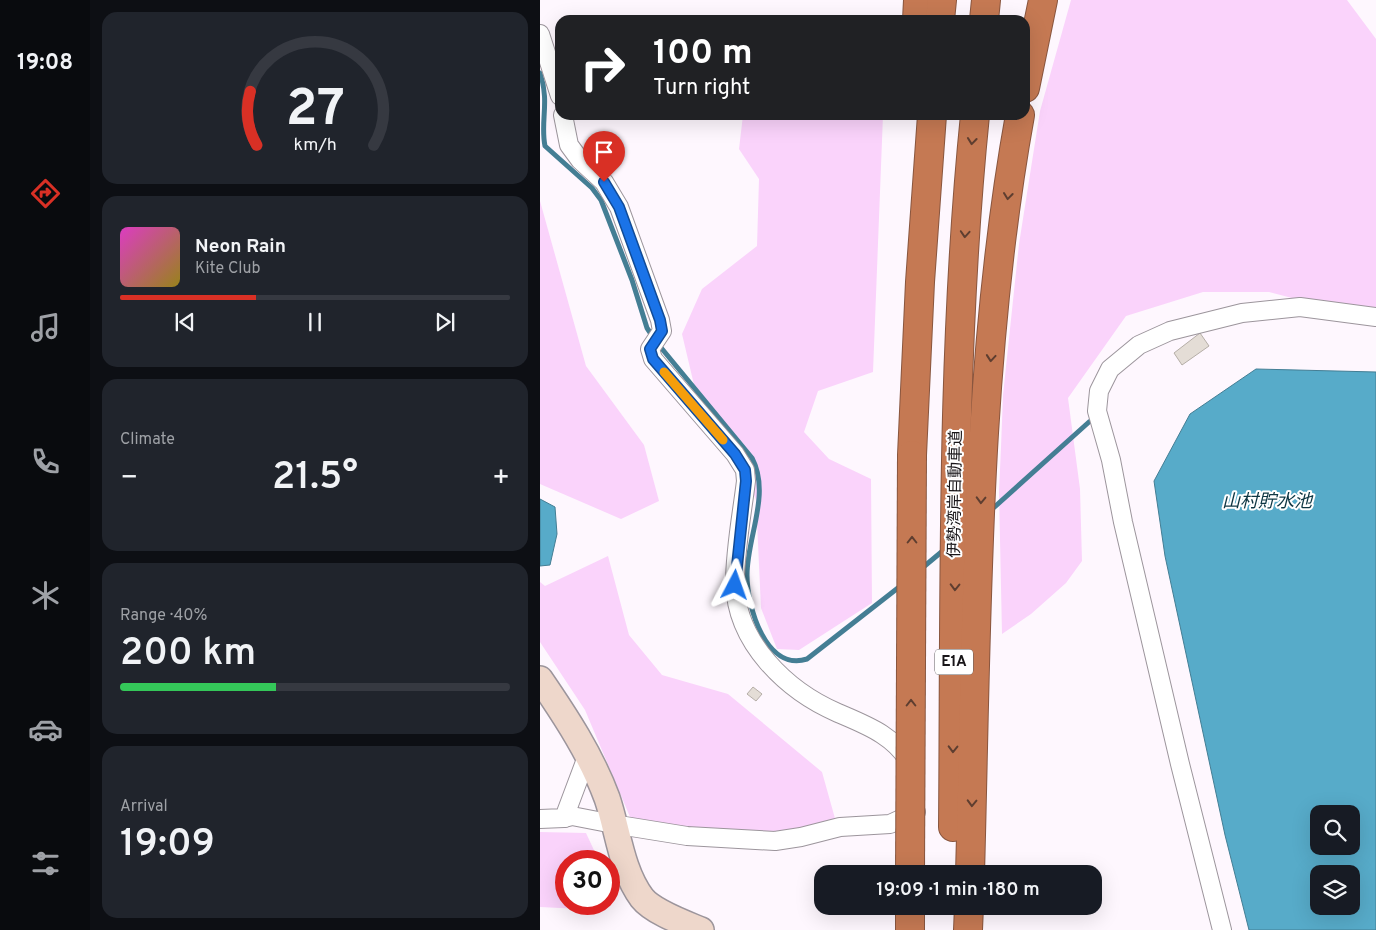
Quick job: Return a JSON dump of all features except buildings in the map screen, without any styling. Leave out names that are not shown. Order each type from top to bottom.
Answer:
[{"type":"highway","points":[[917,15],[918,0]]},
{"type":"highway","points":[[940,15],[942,0]]},
{"type":"highway","points":[[984,15],[986,0]]},
{"type":"highway","points":[[1030,62],[1042,0]]},
{"type":"highway","points":[[914,120],[920,168]]},
{"type":"highway","name":"E1A","points":[[910,865],[912,455],[920,282],[920,168],[931,120]]},
{"type":"highway","name":"伊勢湾岸自動車道","points":[[952,865],[969,451],[964,254],[975,120]]},
{"type":"highway","name":"E1A","points":[[970,865],[969,451],[1002,244],[1019,120]]},
{"type":"street","points":[[540,34],[555,80]]},
{"type":"street","points":[[564,120],[570,145],[580,160],[604,182],[619,207],[660,320],[662,331],[650,349],[653,359],[735,454],[745,470],[746,481],[735,585],[742,617],[754,644],[774,670],[801,693],[828,709],[878,731],[905,753],[922,785],[921,801],[916,814],[890,824],[840,827],[802,838],[775,841],[687,836],[625,826]]},
{"type":"street","points":[[1222,930],[1180,764],[1123,522],[1111,460],[1097,410],[1099,391],[1110,368],[1139,345],[1170,331],[1242,313],[1300,307],[1376,317]]},
{"type":"street","points":[[540,679],[588,754],[607,799],[632,881],[643,900],[670,917],[701,930]]},
{"type":"street","points":[[564,818],[588,754]]},
{"type":"street","points":[[540,819],[572,816],[603,822]]},
{"type":"shaded area","points":[[1071,0],[1347,0],[1376,39],[1376,320],[1269,292],[1203,292],[1126,316],[1068,398],[1080,489],[1082,561],[1066,583],[1031,614],[1002,634],[999,492],[1003,395],[1019,244],[1040,111]]},
{"type":"shaded area","points":[[742,120],[883,120],[873,372],[818,391],[804,432],[829,459],[871,479],[872,603],[799,650],[777,649],[761,608],[756,500],[730,430],[695,389],[682,334],[702,289],[757,246],[759,179],[739,149]]},
{"type":"shaded area","points":[[540,201],[586,366],[644,445],[659,501],[621,519],[540,484]]},
{"type":"shaded area","points":[[608,556],[629,635],[662,675],[728,694],[822,772],[836,822],[706,842],[633,824],[585,710],[540,642],[540,582],[545,586]]},
{"type":"shaded area","points":[[540,832],[586,833],[594,850],[555,850],[555,908],[540,907]]},
{"type":"water","name":"山村貯水池","points":[[1256,369],[1376,372],[1376,930],[1249,930],[1225,835],[1165,556],[1154,481],[1190,414]]},
{"type":"water","points":[[540,499],[555,507],[557,534],[550,565],[540,566]]},
{"type":"waterway","points":[[540,73],[545,103],[545,146],[592,188],[601,200],[632,280],[647,328],[653,337]]},
{"type":"waterway","points":[[658,344],[752,458],[757,472],[759,501],[748,561],[748,588],[755,619],[770,647],[780,656],[793,660],[807,659],[903,584]]},
{"type":"waterway","points":[[990,511],[1089,422]]},
{"type":"waterway","points":[[921,569],[945,549]]},
{"type":"slow traffic","points":[[664,372],[723,440]]},
{"type":"route","points":[[604,182],[619,207],[660,320],[662,331],[650,349],[653,359],[735,454],[745,470],[746,481],[735,585]]}]
